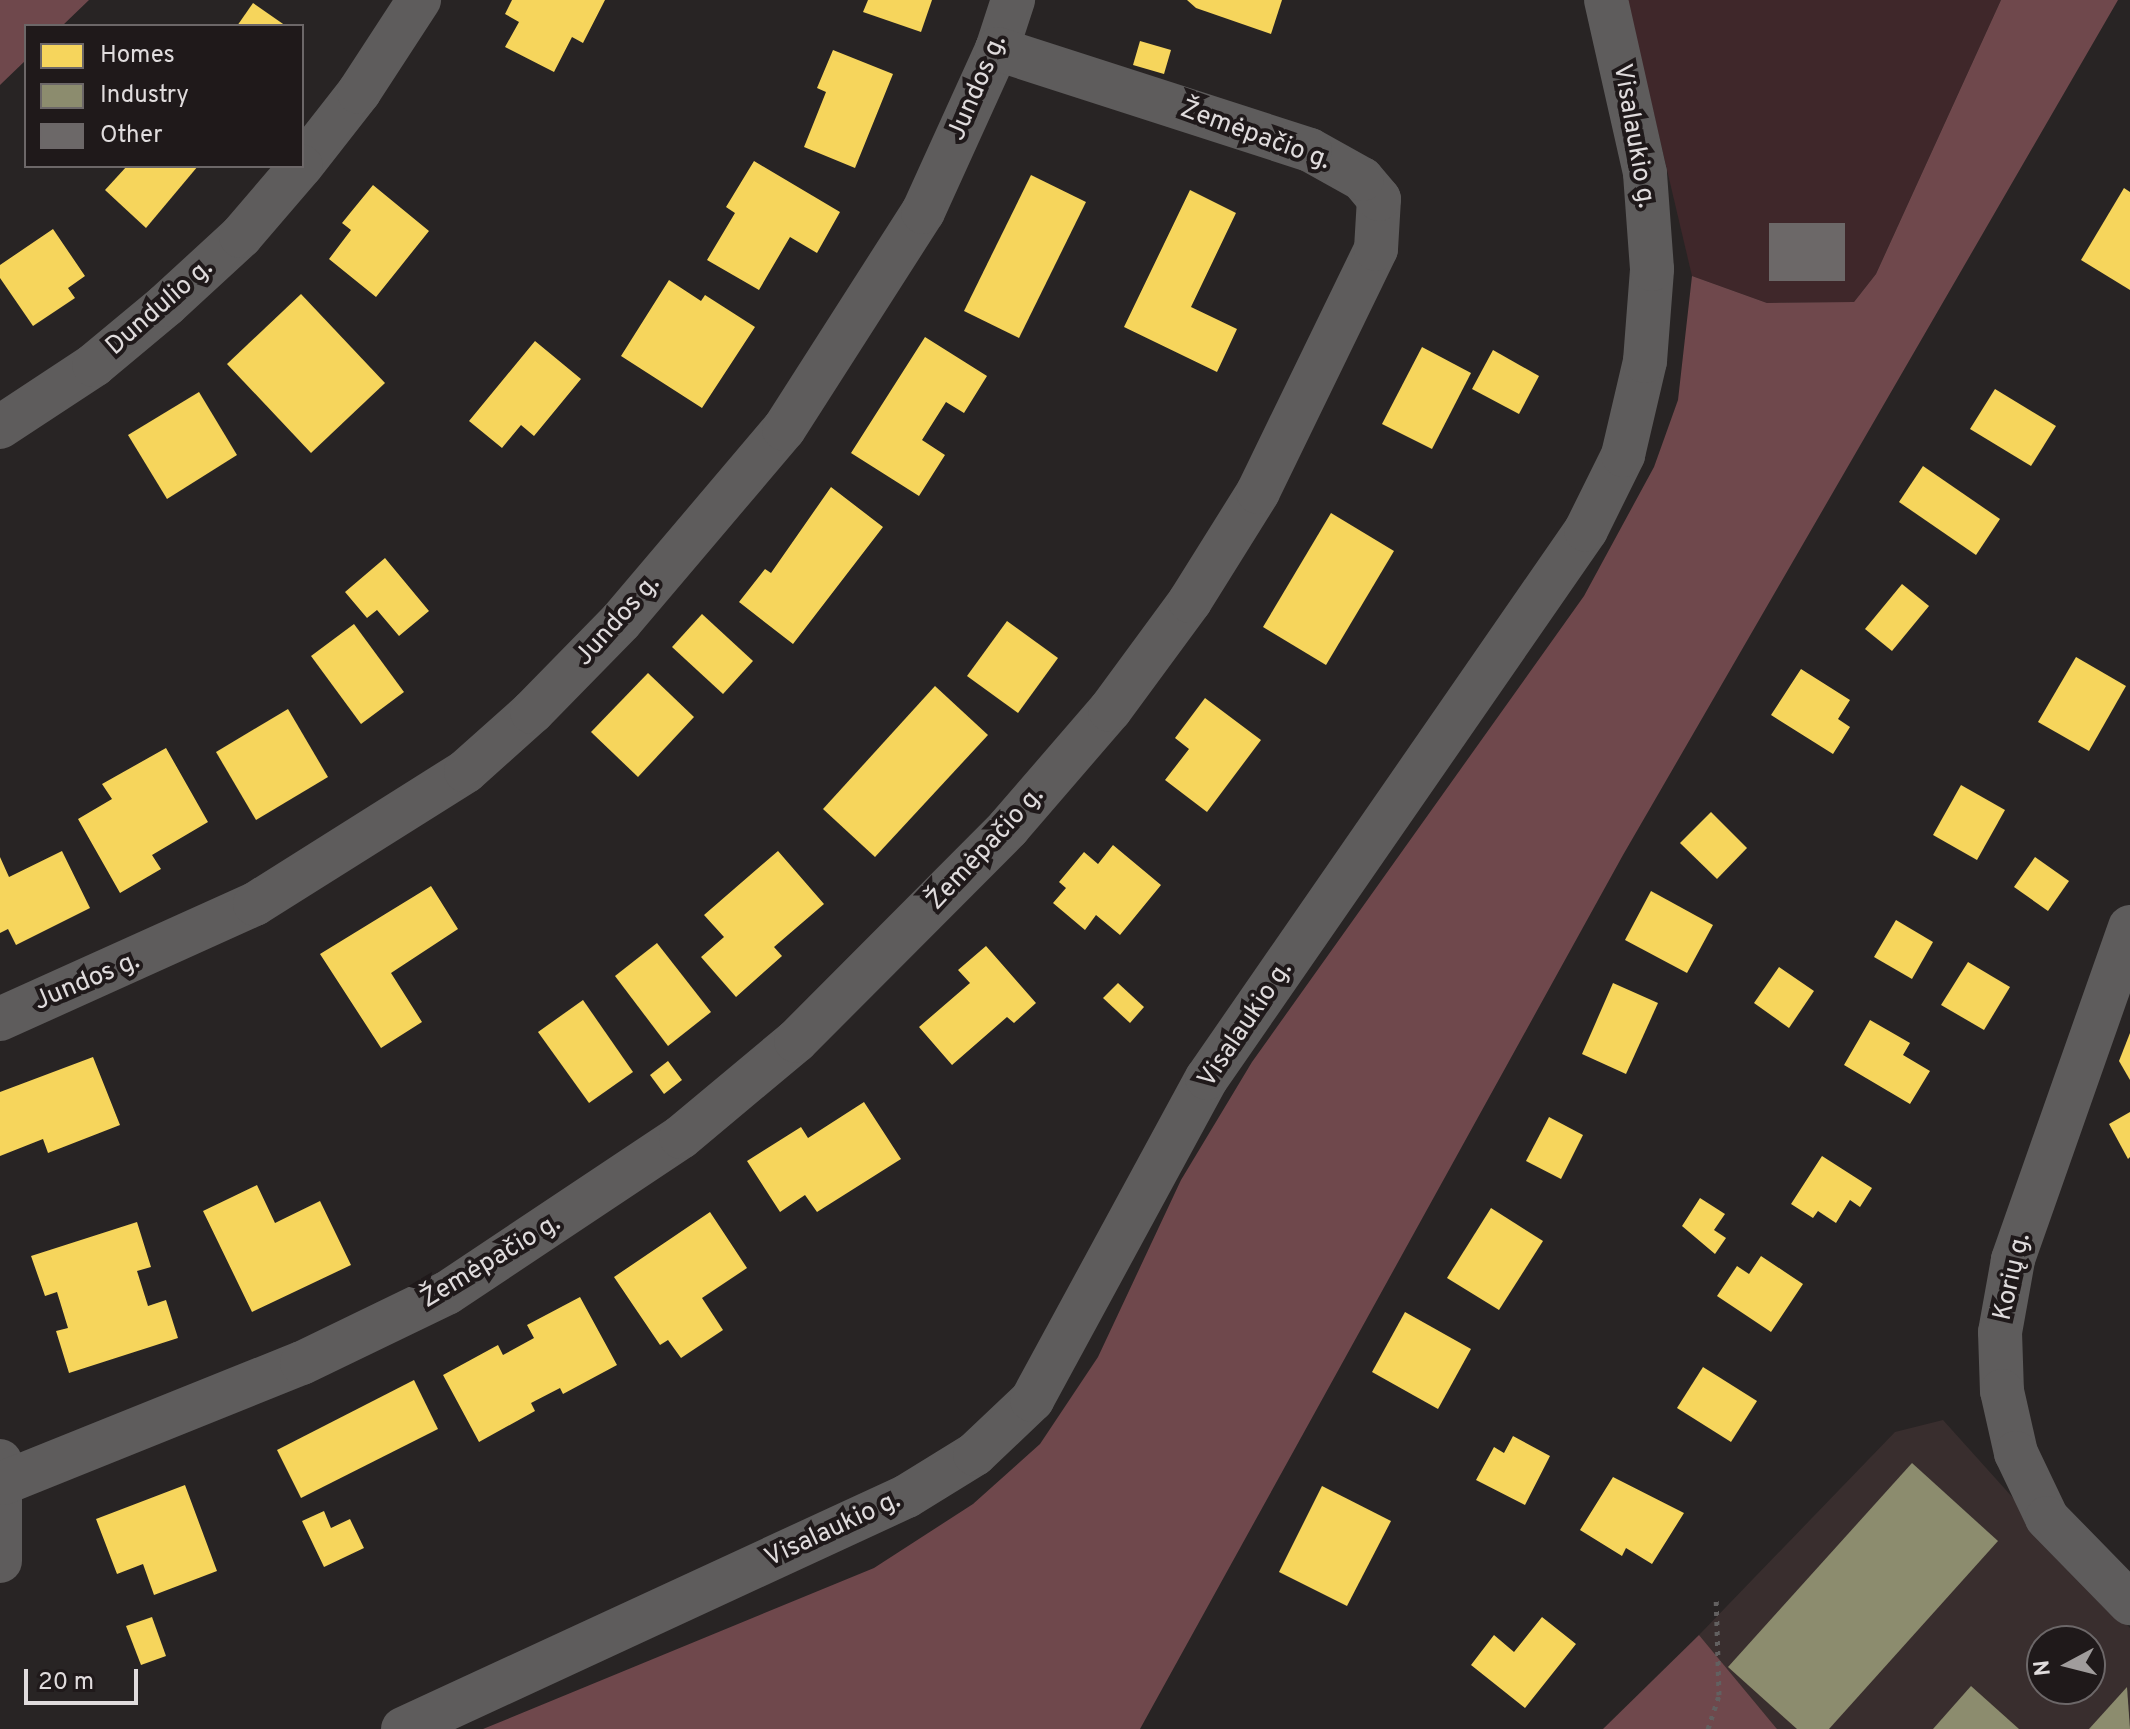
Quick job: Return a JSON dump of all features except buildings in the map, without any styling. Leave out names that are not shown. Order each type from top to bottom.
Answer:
[{"type":"street","name":"Dundulio g.","points":[[304,162],[359,92],[419,0]]},
{"type":"street","name":"Jundos g.","points":[[0,1019],[160,951],[255,904],[466,771],[532,712],[621,621],[784,429],[923,212],[997,49],[1013,0]]},
{"type":"street","name":"Visalaukio g.","points":[[403,1729],[907,1496],[975,1454],[1032,1400],[1207,1078],[1586,530],[1623,455],[1645,361],[1652,269],[1645,173],[1606,0]]},
{"type":"street","name":"Žemėpačio g.","points":[[2,1472],[302,1363],[447,1293],[681,1137],[796,1041],[1008,828],[1110,710],[1190,601],[1258,492],[1376,249],[1379,199],[1362,179],[1310,150],[997,49]]},
{"type":"street","name":"Dundulio g.","points":[[0,427],[94,365],[166,305],[241,236],[299,168]]},
{"type":"street","name":"Korių g.","points":[[2130,927],[2013,1260],[2000,1332],[2002,1391],[2023,1466],[2047,1518],[2130,1603]]},
{"type":"street","points":[[0,1561],[2,1472]]},
{"type":"path","points":[[1708,1729],[1719,1695],[1716,1596]]},
{"type":"shaded area","points":[[0,0],[89,0],[64,24],[24,24],[24,62],[0,85]]},
{"type":"shaded area","points":[[1627,0],[2001,0],[1876,274],[1854,302],[1767,303],[1692,276]]},
{"type":"shaded area","points":[[2001,0],[2118,0],[1623,855],[1140,1729],[483,1729],[874,1568],[973,1504],[1040,1444],[1098,1357],[1181,1180],[1252,1062],[1584,596],[1654,467],[1678,400],[1692,276],[1767,303],[1854,302],[1876,274]]},
{"type":"shaded area","points":[[1943,1420],[2130,1628],[2130,1729],[1777,1729],[1699,1635],[1895,1432]]},
{"type":"shaded area","points":[[1699,1635],[1777,1729],[1603,1729]]}]
